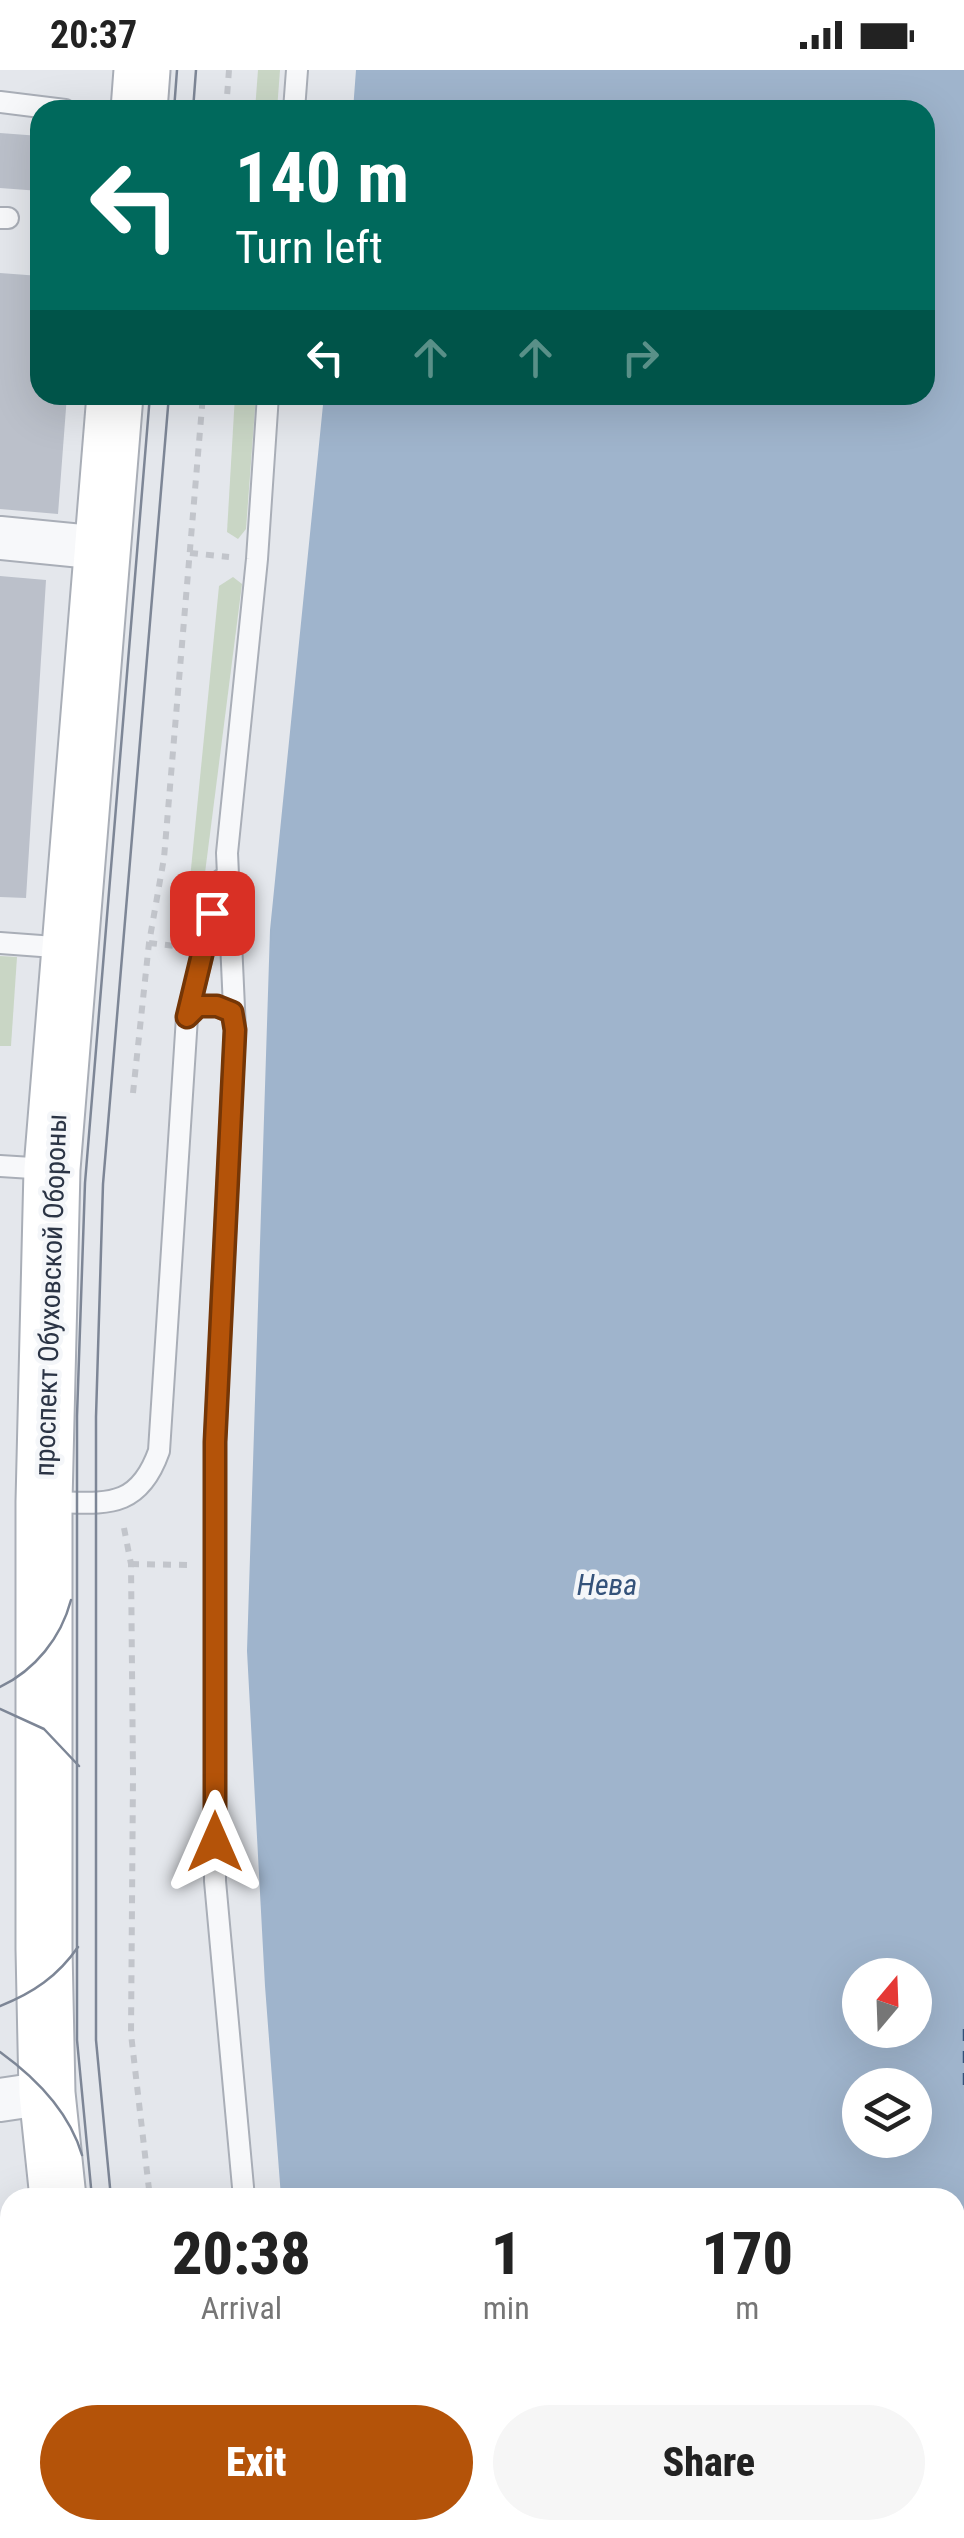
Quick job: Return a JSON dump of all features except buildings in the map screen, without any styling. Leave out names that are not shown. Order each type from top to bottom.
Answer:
[{"type":"main road","points":[[139,100],[142,70]]},
{"type":"main road","name":"проспект Обуховской Обороны","points":[[55,2188],[23,2097],[44,1502],[26,1168],[68,948],[114,405]]},
{"type":"street","points":[[0,538],[102,548]]},
{"type":"lane","points":[[295,100],[297,70]]},
{"type":"lane","points":[[0,102],[30,106]]},
{"type":"lane","points":[[243,2188],[214,1881],[215,1442],[232,1119],[228,854],[257,559],[267,405]]},
{"type":"lane","points":[[44,1502],[120,1501],[138,1489],[151,1473],[163,1427],[170,1231],[187,1017],[228,854]]},
{"type":"lane","points":[[0,943],[68,948]]},
{"type":"lane","points":[[187,1017],[198,1006],[217,1006],[232,1012]]},
{"type":"path","points":[[227,100],[229,70]]},
{"type":"path","points":[[133,1092],[149,943],[164,858],[202,405]]},
{"type":"path","points":[[190,553],[234,557]]},
{"type":"path","points":[[149,943],[186,947]]},
{"type":"path","points":[[120,1501],[130,1564],[131,2034],[149,2188]]},
{"type":"path","points":[[130,1564],[177,1565]]},
{"type":"green space","points":[[258,70],[280,70],[278,100],[256,100]]},
{"type":"green space","points":[[234,405],[255,405],[246,529],[238,539],[227,532]]},
{"type":"green space","points":[[233,577],[242,584],[200,912],[192,917],[187,909],[219,586]]},
{"type":"green space","points":[[0,956],[17,957],[11,1046],[0,1046]]},
{"type":"water","name":"Нева","points":[[356,70],[964,70],[964,2188],[280,2188],[247,1651],[270,930],[323,405],[935,405],[935,100],[354,100]]},
{"type":"ferry route","points":[[964,2029],[964,2089]]},
{"type":"tram line","points":[[175,100],[177,70]]},
{"type":"tram line","points":[[194,100],[196,70]]},
{"type":"tram line","points":[[91,2188],[77,2040],[77,1416],[85,1183],[149,405]]},
{"type":"tram line","points":[[110,2188],[96,2040],[96,1417],[103,1184],[168,405]]},
{"type":"tram line","points":[[0,1687],[24,1672],[45,1651],[61,1627],[71,1600]]},
{"type":"tram line","points":[[0,1709],[44,1729],[79,1766]]},
{"type":"tram line","points":[[0,2006],[44,1983],[78,1947]]},
{"type":"tram line","points":[[0,2052],[50,2097],[69,2124],[82,2155]]},
{"type":"route","points":[[212,913],[187,1017],[198,1006],[217,1006],[232,1012],[235,1030],[215,1442],[215,1842]]}]
